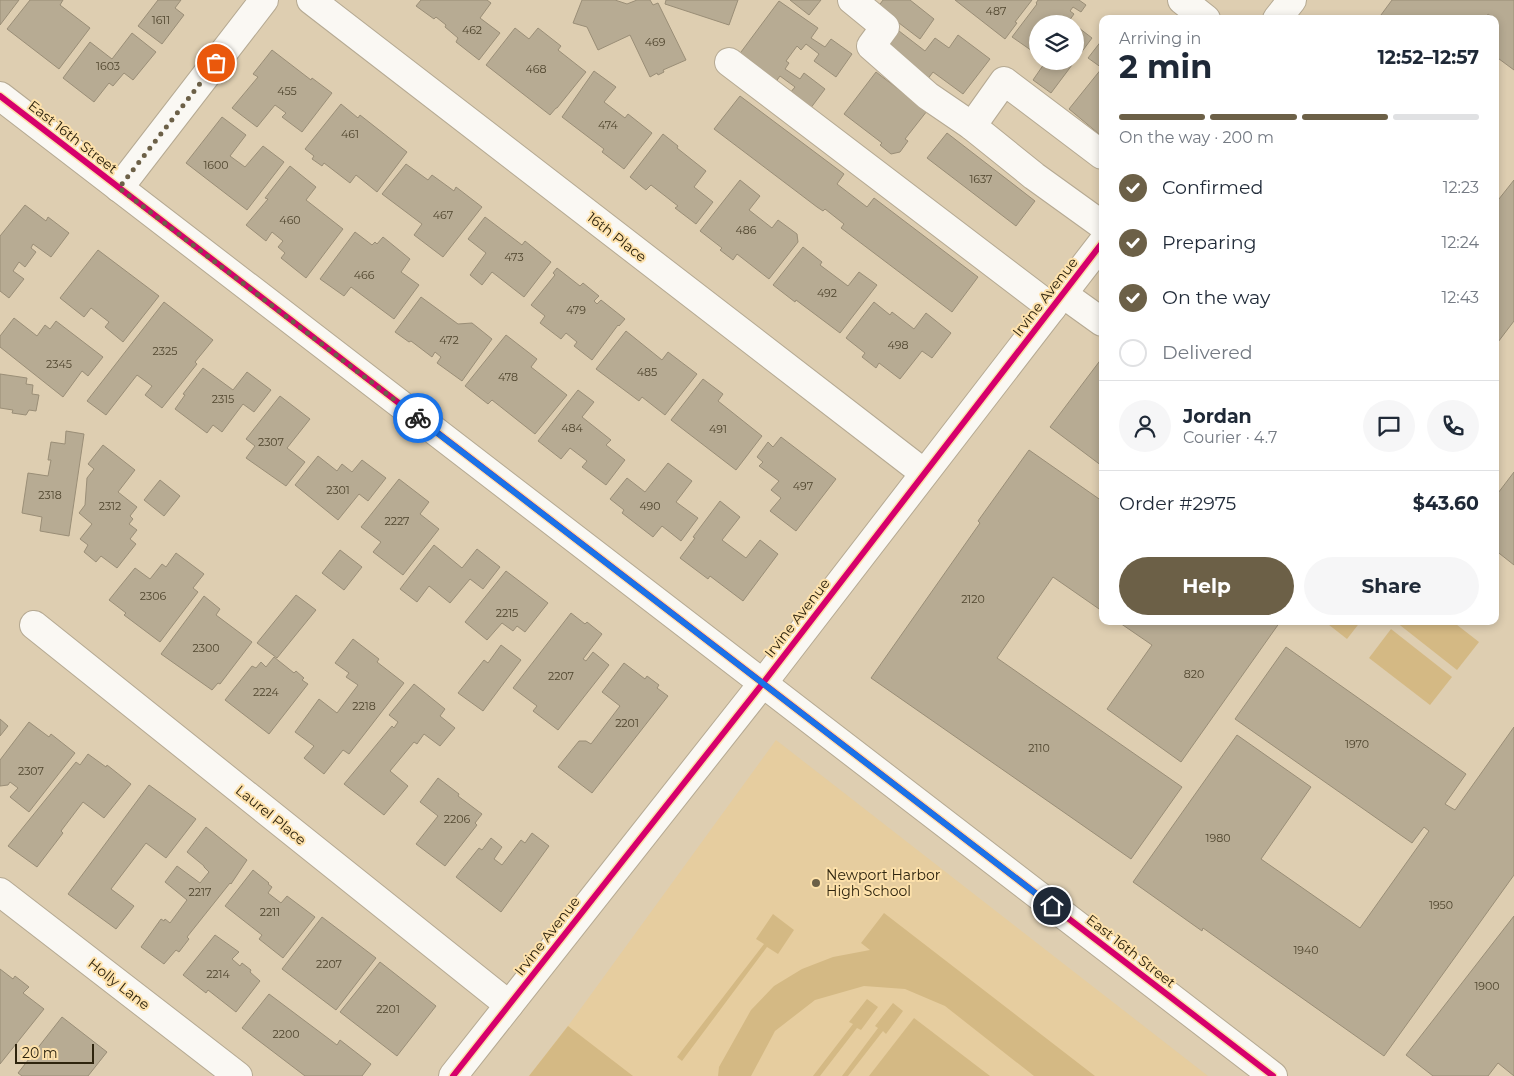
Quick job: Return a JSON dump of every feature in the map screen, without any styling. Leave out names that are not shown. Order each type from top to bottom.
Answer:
[{"type":"street","points":[[119,188],[264,0]]},
{"type":"street","name":"16th Place","points":[[311,0],[924,473]]},
{"type":"street","points":[[852,0],[885,28],[870,46],[928,96],[972,126],[1034,176],[1099,223]]},
{"type":"street","points":[[1182,0],[1201,15]]},
{"type":"street","points":[[1280,15],[1292,0]]},
{"type":"street","points":[[729,62],[1057,301],[1099,321]]},
{"type":"street","points":[[972,126],[1004,82],[1099,153]]},
{"type":"street","name":"East 16th Street","points":[[0,96],[1273,1076]]},
{"type":"street","name":"Irvine Avenue","points":[[453,1076],[763,683],[1099,247]]},
{"type":"street","name":"Laurel Place","points":[[34,625],[509,1005]]},
{"type":"street","name":"Holly Lane","points":[[0,892],[238,1076]]},
{"type":"shaded area","points":[[1329,625],[1358,625],[1347,639]]},
{"type":"shaded area","points":[[1400,625],[1457,625],[1479,642],[1457,670]]},
{"type":"shaded area","points":[[1391,629],[1452,677],[1430,705],[1369,658]]},
{"type":"shaded area","name":"Newport Harbor High School","points":[[776,740],[1208,1076],[529,1076],[568,1026]]},
{"type":"shaded area","points":[[884,913],[1095,1076],[1034,1076],[945,1006],[905,989],[864,986],[815,1000],[775,1031],[751,1076],[718,1076],[719,1067],[751,1010],[774,986],[802,969],[833,957],[870,950],[861,943]]},
{"type":"shaded area","points":[[773,914],[794,930],[778,954],[767,947],[682,1061],[677,1057],[764,944],[756,939]]},
{"type":"shaded area","points":[[867,999],[878,1007],[861,1030],[857,1028],[820,1076],[813,1076],[853,1024],[849,1022]]},
{"type":"shaded area","points":[[893,1003],[903,1011],[886,1034],[883,1031],[848,1076],[842,1076],[878,1028],[875,1026]]},
{"type":"shaded area","points":[[914,1018],[990,1076],[869,1076]]},
{"type":"shaded area","points":[[568,1026],[633,1076],[529,1076]]},
{"type":"building","points":[[0,0],[19,0],[0,25]]},
{"type":"building","points":[[30,0],[63,0],[60,5],[90,28],[59,69],[7,29]]},
{"type":"building","points":[[158,0],[181,0],[175,8],[184,15],[162,44],[138,26]]},
{"type":"building","points":[[421,0],[487,0],[491,3],[480,18],[500,33],[479,60],[456,42],[458,38],[445,27],[446,25],[416,6]]},
{"type":"building","points":[[582,0],[615,0],[627,4],[637,0],[650,0],[653,5],[658,3],[686,60],[663,70],[664,72],[658,75],[657,73],[650,77],[630,35],[598,50],[587,27],[573,23]]},
{"type":"building","points":[[666,0],[738,0],[729,25],[665,4]]},
{"type":"building","points":[[790,0],[821,0],[809,15]]},
{"type":"building","points":[[883,0],[910,0],[934,19],[920,39],[878,7]]},
{"type":"building","points":[[955,0],[1032,0],[1005,39]]},
{"type":"building","points":[[1038,0],[1079,0],[1086,5],[1081,12],[1073,7],[1070,11],[1073,15],[1029,15],[1029,49],[1012,37]]},
{"type":"building","points":[[1392,0],[1514,0],[1514,70],[1499,59],[1499,15],[1381,15]]},
{"type":"building","points":[[779,1],[818,28],[811,38],[825,47],[831,39],[852,54],[836,77],[814,61],[819,54],[806,44],[801,50],[797,46],[786,61],[789,63],[785,69],[800,79],[804,73],[825,89],[810,109],[789,94],[795,87],[780,76],[775,83],[738,56]]},
{"type":"building","points":[[515,28],[529,39],[538,28],[561,46],[558,50],[586,72],[550,115],[486,65]]},
{"type":"building","points":[[899,31],[925,51],[935,38],[949,48],[958,35],[990,59],[963,94],[933,72],[927,80],[885,48]]},
{"type":"building","points":[[1084,32],[1092,38],[1084,49]]},
{"type":"building","points":[[132,33],[156,52],[133,80],[124,73],[113,86],[109,83],[94,102],[63,78],[90,42],[112,59]]},
{"type":"building","points":[[1099,44],[1099,66],[1088,58]]},
{"type":"building","points":[[272,50],[311,80],[312,78],[332,93],[302,132],[282,117],[286,113],[275,105],[257,127],[232,108],[258,77],[253,74]]},
{"type":"building","points":[[1040,70],[1068,70],[1051,93],[1033,80]]},
{"type":"building","points":[[594,71],[616,87],[604,102],[625,118],[628,114],[652,133],[624,169],[602,152],[604,149],[562,117]]},
{"type":"building","points":[[876,72],[927,111],[905,139],[908,141],[900,152],[891,154],[880,145],[882,143],[844,114]]},
{"type":"building","points":[[1099,72],[1099,134],[1069,109]]},
{"type":"building","points":[[740,96],[844,174],[837,184],[867,207],[874,198],[978,277],[952,312],[841,228],[844,224],[825,209],[823,211],[817,207],[714,129]]},
{"type":"building","points":[[341,104],[358,118],[360,115],[407,152],[377,192],[356,175],[350,183],[324,163],[322,166],[312,159],[314,156],[305,149]]},
{"type":"building","points":[[222,117],[246,135],[230,156],[245,167],[263,146],[284,162],[247,210],[186,163]]},
{"type":"building","points":[[947,133],[1035,201],[1016,226],[927,158]]},
{"type":"building","points":[[663,134],[706,171],[694,187],[713,202],[696,224],[675,208],[678,206],[651,185],[646,190],[630,177]]},
{"type":"building","points":[[406,164],[428,180],[432,175],[454,191],[456,187],[482,207],[443,257],[414,235],[422,224],[382,194]]},
{"type":"building","points":[[290,166],[316,187],[306,200],[343,229],[306,278],[281,258],[285,253],[278,247],[283,241],[272,232],[266,241],[246,225],[268,199],[265,198]]},
{"type":"building","points":[[740,180],[760,196],[749,210],[772,228],[778,220],[797,234],[798,242],[769,279],[737,254],[733,260],[720,250],[722,248],[700,231]]},
{"type":"building","points":[[1514,180],[1514,321],[1499,341],[1499,199]]},
{"type":"building","points":[[25,205],[46,221],[48,217],[69,233],[51,257],[33,244],[31,248],[36,252],[25,267],[19,262],[13,271],[24,279],[9,298],[0,291],[0,236]]},
{"type":"building","points":[[485,217],[522,245],[525,241],[551,262],[524,297],[492,272],[482,285],[470,275],[486,253],[468,239]]},
{"type":"building","points":[[355,232],[372,245],[375,242],[377,244],[383,237],[410,259],[401,272],[419,285],[394,319],[351,287],[344,296],[320,279]]},
{"type":"building","points":[[803,247],[822,262],[820,265],[848,286],[859,272],[877,285],[840,333],[773,285]]},
{"type":"building","points":[[98,250],[159,296],[123,342],[105,327],[109,322],[91,308],[84,317],[60,298]]},
{"type":"building","points":[[557,268],[580,286],[583,283],[599,296],[594,301],[597,304],[601,300],[625,319],[618,325],[592,360],[574,346],[577,342],[566,333],[561,339],[540,323],[545,316],[531,305],[555,275],[553,273]]},
{"type":"building","points":[[421,297],[458,324],[472,323],[492,339],[462,381],[437,363],[441,357],[435,352],[432,357],[411,341],[409,342],[395,332]]},
{"type":"building","points":[[164,302],[213,340],[195,362],[197,364],[162,408],[145,395],[152,386],[137,375],[106,415],[87,401]]},
{"type":"building","points":[[874,302],[890,315],[892,312],[914,329],[926,313],[951,333],[932,358],[922,351],[900,379],[879,363],[876,368],[862,357],[865,353],[846,338]]},
{"type":"building","points":[[14,318],[37,336],[45,325],[50,329],[56,321],[103,357],[88,376],[82,371],[63,397],[0,347],[0,336]]},
{"type":"building","points":[[626,331],[662,360],[668,352],[697,374],[665,415],[642,397],[639,401],[596,369]]},
{"type":"building","points":[[506,335],[537,359],[531,367],[567,395],[535,434],[492,400],[488,404],[465,386]]},
{"type":"building","points":[[1099,362],[1099,464],[1050,427]]},
{"type":"building","points":[[203,368],[233,390],[247,372],[271,390],[254,412],[243,404],[222,432],[213,425],[207,433],[175,409],[185,395],[183,394]]},
{"type":"building","points":[[0,374],[27,378],[26,384],[33,385],[32,394],[39,395],[36,411],[29,410],[26,415],[12,413],[13,410],[0,408]]},
{"type":"building","points":[[703,379],[723,394],[718,401],[762,436],[736,470],[671,420]]},
{"type":"building","points":[[578,390],[594,402],[582,417],[611,440],[606,445],[625,460],[606,485],[582,467],[587,461],[570,448],[561,459],[538,441]]},
{"type":"building","points":[[280,396],[310,419],[287,448],[305,462],[286,486],[246,458],[255,446],[246,439]]},
{"type":"building","points":[[66,431],[84,434],[69,536],[40,531],[42,517],[22,513],[28,473],[48,476],[51,460],[48,460],[51,442],[65,444]]},
{"type":"building","points":[[781,437],[836,479],[796,531],[770,511],[781,498],[771,490],[779,481],[759,466],[763,462],[757,457],[768,442],[773,447]]},
{"type":"building","points":[[103,445],[135,470],[118,492],[137,507],[130,516],[133,519],[129,524],[137,530],[130,539],[136,544],[117,568],[101,556],[96,562],[84,552],[88,545],[80,539],[92,524],[79,513],[85,505],[87,478],[94,469],[88,464]]},
{"type":"building","points":[[1029,450],[1099,499],[1099,609],[1053,577],[997,658],[1182,787],[1131,859],[871,678],[980,523],[978,521]]},
{"type":"building","points":[[318,456],[337,471],[342,464],[352,472],[362,460],[386,478],[368,501],[359,494],[338,520],[295,485]]},
{"type":"building","points":[[668,463],[692,481],[676,502],[698,518],[681,541],[662,526],[653,537],[622,513],[624,510],[610,499],[627,478],[645,492]]},
{"type":"building","points":[[1514,472],[1514,565],[1499,553],[1499,492]]},
{"type":"building","points":[[399,479],[429,502],[420,514],[439,529],[403,575],[373,552],[381,542],[361,527]]},
{"type":"building","points":[[160,480],[180,496],[164,516],[144,500]]},
{"type":"building","points":[[720,501],[740,517],[722,540],[746,558],[760,540],[778,554],[743,601],[710,576],[708,579],[680,558]]},
{"type":"building","points":[[434,545],[462,568],[477,549],[500,567],[483,589],[470,579],[450,603],[429,586],[417,602],[400,589]]},
{"type":"building","points":[[340,550],[362,567],[344,590],[322,573]]},
{"type":"building","points":[[176,553],[204,574],[193,588],[198,592],[160,642],[124,615],[126,613],[109,600],[135,568],[150,579],[162,564],[166,567]]},
{"type":"building","points":[[506,571],[548,603],[525,632],[517,626],[513,631],[502,623],[487,640],[465,622]]},
{"type":"building","points":[[296,595],[316,610],[277,658],[257,643]]},
{"type":"building","points":[[204,596],[220,609],[216,615],[252,642],[220,684],[218,683],[212,690],[161,654]]},
{"type":"building","points":[[571,613],[585,624],[587,622],[602,634],[583,659],[586,661],[593,652],[609,665],[558,730],[533,711],[537,706],[513,688]]},
{"type":"building","points":[[1123,625],[1278,625],[1181,762],[1107,709],[1152,645]]},
{"type":"building","points":[[353,639],[379,659],[377,662],[404,683],[349,754],[343,750],[324,774],[304,758],[314,746],[295,732],[319,699],[337,713],[358,685],[346,677],[349,673],[335,663]]},
{"type":"building","points":[[501,645],[521,660],[483,711],[458,693],[484,660],[488,663]]},
{"type":"building","points":[[1286,647],[1466,774],[1445,804],[1455,810],[1514,727],[1514,875],[1384,1056],[1203,928],[1202,931],[1133,882],[1237,735],[1311,787],[1261,859],[1360,928],[1429,831],[1424,827],[1412,843],[1235,719]]},
{"type":"building","points":[[274,657],[294,673],[296,671],[304,678],[302,680],[308,684],[269,734],[225,700],[252,666],[256,668],[261,662],[266,667]]},
{"type":"building","points":[[624,663],[645,679],[647,676],[659,685],[657,688],[668,696],[592,793],[558,767],[579,741],[586,741],[591,744],[620,706],[602,692]]},
{"type":"building","points":[[414,684],[445,709],[440,716],[455,728],[440,746],[424,734],[417,744],[414,742],[390,771],[408,786],[384,815],[344,784],[392,726],[394,728],[398,722],[389,715]]},
{"type":"building","points":[[0,719],[8,726],[0,736]]},
{"type":"building","points":[[29,722],[49,737],[51,734],[75,753],[29,812],[10,797],[18,788],[10,782],[8,785],[0,786],[0,760]]},
{"type":"building","points":[[88,754],[106,767],[107,765],[131,784],[104,818],[83,802],[61,831],[63,833],[37,867],[8,846],[76,762],[80,765]]},
{"type":"building","points":[[438,778],[482,814],[475,823],[477,825],[445,866],[416,844],[438,816],[420,802]]},
{"type":"building","points":[[149,785],[196,819],[166,858],[146,843],[111,889],[134,906],[116,929],[68,894]]},
{"type":"building","points":[[206,827],[247,860],[231,884],[187,937],[189,939],[179,952],[176,950],[164,964],[141,947],[161,919],[164,921],[165,919],[170,923],[187,900],[165,882],[177,866],[200,883],[209,872],[187,852]]},
{"type":"building","points":[[532,833],[549,846],[501,912],[456,877],[479,848],[482,850],[491,838],[502,847],[494,859],[502,865],[521,840],[525,843]]},
{"type":"building","points":[[253,870],[269,883],[272,887],[268,893],[281,903],[287,896],[315,917],[283,958],[259,939],[262,935],[225,906]]},
{"type":"building","points":[[1514,916],[1514,1076],[1498,1063],[1488,1076],[1433,1076],[1406,1055]]},
{"type":"building","points":[[322,917],[376,958],[336,1010],[282,969]]},
{"type":"building","points":[[215,935],[239,952],[232,959],[240,966],[242,963],[251,970],[250,972],[260,981],[236,1012],[208,990],[206,993],[183,975]]},
{"type":"building","points":[[380,962],[436,1006],[397,1056],[340,1012]]},
{"type":"building","points":[[0,969],[13,979],[15,976],[29,987],[23,993],[44,1009],[0,1064]]},
{"type":"building","points":[[269,994],[337,1045],[340,1040],[371,1064],[362,1076],[305,1076],[242,1028]]},
{"type":"building","points":[[62,1017],[107,1052],[88,1076],[22,1076],[18,1073]]},
{"type":"cycle path","points":[[0,96],[1273,1076]]},
{"type":"cycle path","points":[[453,1076],[763,683],[1099,247]]},
{"type":"way so far","points":[[216,63],[119,188],[418,418]]},
{"type":"place","name":"Newport Harbor High School","points":[[816,883]]},
{"type":"route","points":[[418,418],[1052,906]]}]
